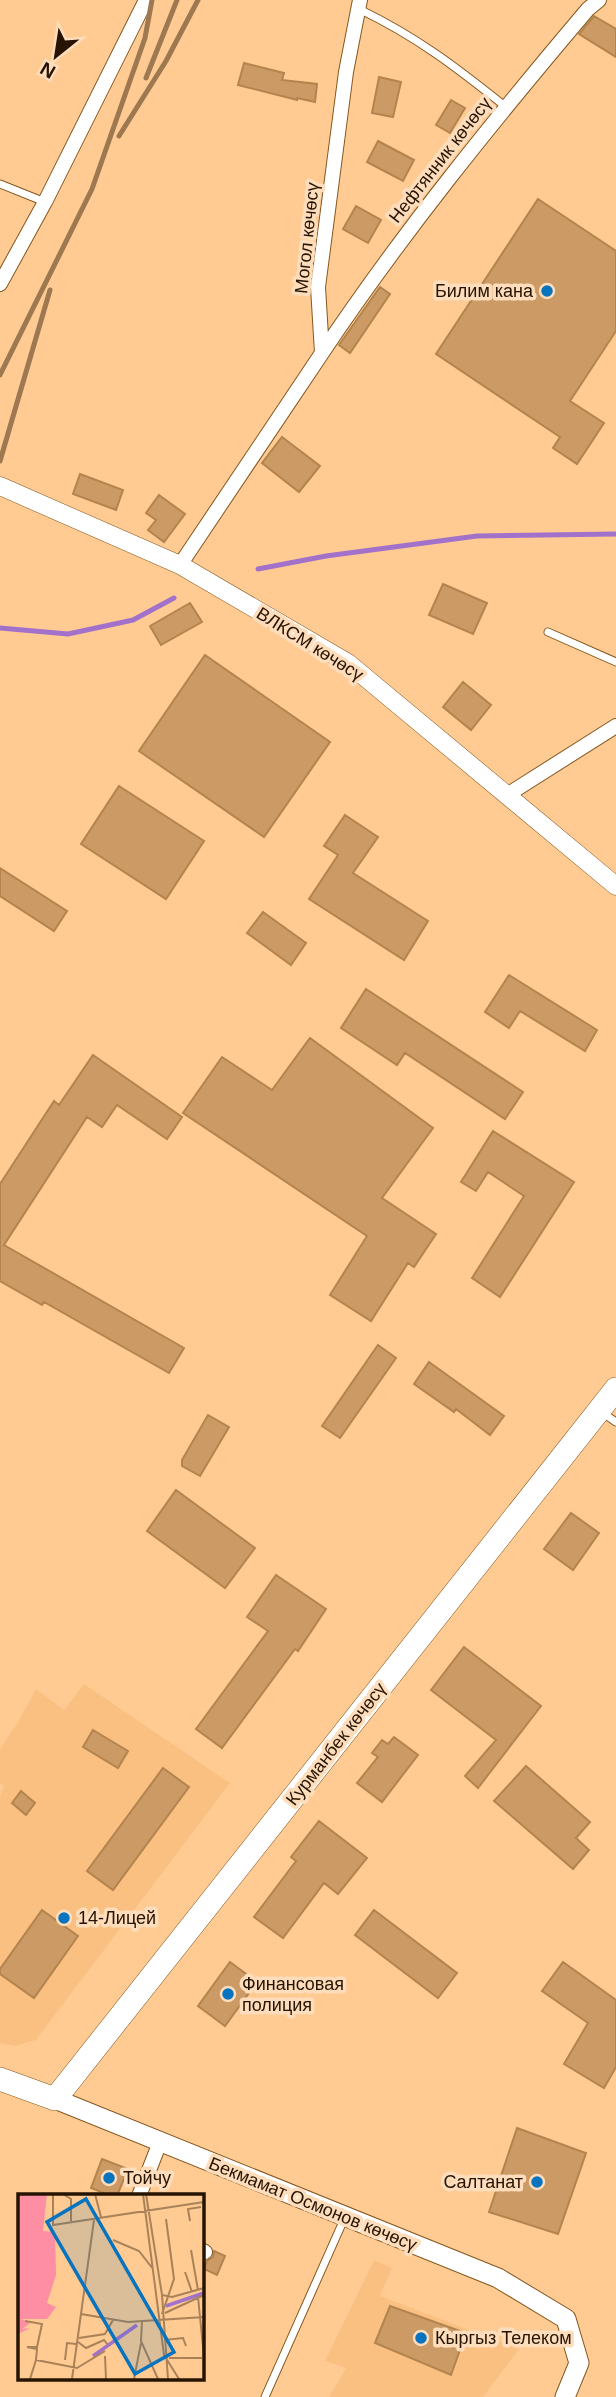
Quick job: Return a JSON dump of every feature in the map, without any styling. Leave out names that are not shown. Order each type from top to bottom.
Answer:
[{"type":"main road","name":"Курманбек көчөсү","points":[[55,2099],[608,1416],[616,1390]]},
{"type":"main road","points":[[0,2079],[55,2099]]},
{"type":"main road","name":"Бекмамат Осмонов көчөсү","points":[[55,2099],[498,2278],[566,2319],[579,2363],[565,2397]]},
{"type":"street","points":[[1,281],[146,0]]},
{"type":"street","name":"Нефтянник көчөсү","points":[[322,353],[352,307],[456,168],[589,3]]},
{"type":"street","name":"Могол көчөсү","points":[[322,353],[318,287],[346,72],[360,4]]},
{"type":"street","points":[[180,565],[322,353]]},
{"type":"street","name":"ВЛКСМ көчөсү","points":[[0,486],[180,565],[348,663],[616,886]]},
{"type":"street","points":[[507,795],[616,726]]},
{"type":"street","points":[[140,2194],[160,2142]]},
{"type":"lane","points":[[360,4],[435,51],[506,107]]},
{"type":"lane","points":[[0,184],[44,202]]},
{"type":"lane","points":[[548,632],[616,662]]},
{"type":"lane","points":[[265,2397],[345,2216]]},
{"type":"shaded area","name":"14-Лицей","points":[[84,1684],[230,1783],[36,2040],[15,2046],[0,2043],[0,1796],[4,1786],[0,1783],[0,1749],[36,1689],[64,1710]]},
{"type":"shaded area","points":[[374,2260],[392,2268],[380,2296],[519,2349],[483,2397],[329,2397],[346,2368],[325,2361]]},
{"type":"building","points":[[594,16],[616,29],[616,57],[579,34]]},
{"type":"building","points":[[244,63],[284,73],[282,80],[317,84],[315,102],[238,85]]},
{"type":"building","points":[[379,77],[401,82],[393,117],[372,113]]},
{"type":"building","points":[[451,100],[465,108],[450,133],[436,125]]},
{"type":"building","points":[[378,141],[414,160],[403,181],[367,162]]},
{"type":"building","name":"Билим кана","points":[[538,199],[616,251],[616,331],[570,401],[604,423],[577,464],[553,448],[560,437],[436,354]]},
{"type":"building","points":[[356,206],[381,220],[368,243],[343,229]]},
{"type":"building","points":[[380,287],[390,294],[350,353],[339,345]]},
{"type":"building","points":[[282,437],[320,466],[299,492],[262,463]]},
{"type":"building","points":[[80,474],[123,490],[116,510],[73,494]]},
{"type":"building","points":[[159,495],[185,514],[164,542],[148,530],[156,520],[146,513]]},
{"type":"building","points":[[443,584],[487,603],[473,634],[429,615]]},
{"type":"building","points":[[190,603],[202,622],[161,645],[150,626]]},
{"type":"building","points":[[205,655],[330,742],[264,837],[139,751]]},
{"type":"building","points":[[463,682],[491,705],[471,730],[443,707]]},
{"type":"building","points":[[119,786],[204,841],[166,899],[81,844]]},
{"type":"building","points":[[345,815],[378,837],[353,873],[428,921],[404,960],[309,899],[338,855],[324,846]]},
{"type":"building","points":[[0,868],[67,911],[54,931],[0,896]]},
{"type":"building","points":[[263,912],[306,943],[291,965],[247,933]]},
{"type":"building","points":[[509,975],[597,1030],[585,1051],[520,1011],[509,1028],[485,1012]]},
{"type":"building","points":[[366,989],[523,1092],[505,1119],[405,1053],[397,1065],[341,1028]]},
{"type":"building","points":[[310,1038],[433,1128],[382,1198],[436,1234],[414,1267],[408,1263],[371,1321],[330,1295],[367,1236],[183,1113],[222,1057],[272,1090]]},
{"type":"building","points":[[93,1055],[182,1117],[167,1139],[117,1105],[102,1127],[87,1117],[4,1245],[184,1348],[169,1373],[44,1302],[42,1305],[0,1281],[0,1184],[54,1101],[59,1105]]},
{"type":"building","points":[[493,1131],[574,1182],[500,1297],[472,1278],[524,1196],[488,1172],[476,1191],[461,1182]]},
{"type":"building","points":[[378,1345],[396,1358],[340,1438],[322,1426]]},
{"type":"building","points":[[429,1362],[504,1416],[490,1435],[456,1409],[454,1412],[414,1384]]},
{"type":"building","points":[[208,1415],[229,1427],[200,1476],[182,1466],[182,1460]]},
{"type":"building","points":[[176,1490],[255,1548],[225,1588],[147,1531]]},
{"type":"building","points":[[571,1513],[599,1533],[573,1570],[544,1549]]},
{"type":"building","points":[[276,1575],[326,1609],[298,1651],[295,1649],[222,1748],[196,1729],[268,1631],[247,1617]]},
{"type":"building","points":[[464,1647],[541,1706],[478,1788],[465,1776],[496,1740],[431,1690]]},
{"type":"building","points":[[93,1730],[128,1751],[118,1768],[83,1747]]},
{"type":"building","points":[[394,1737],[418,1755],[382,1802],[357,1783],[378,1757],[372,1753],[382,1740],[388,1744]]},
{"type":"building","points":[[526,1766],[590,1822],[576,1838],[589,1850],[573,1869],[494,1801]]},
{"type":"building","points":[[163,1768],[189,1787],[113,1890],[87,1871]]},
{"type":"building","points":[[21,1791],[35,1803],[26,1815],[12,1803]]},
{"type":"building","points":[[319,1821],[367,1858],[338,1894],[324,1883],[283,1938],[254,1917],[296,1861],[291,1857]]},
{"type":"building","points":[[42,1910],[78,1936],[34,1998],[0,1974],[0,1969]]},
{"type":"building","points":[[374,1910],[457,1973],[438,1998],[355,1935]]},
{"type":"building","name":"Финансовая полиция","points":[[230,1962],[257,1982],[225,2026],[198,2006]]},
{"type":"building","points":[[563,1962],[616,2000],[616,2067],[604,2088],[564,2064],[588,2023],[542,1991]]},
{"type":"building","name":"Салтанат","points":[[517,2128],[586,2153],[558,2234],[489,2212]]},
{"type":"building","name":"Тойчу","points":[[102,2159],[128,2169],[118,2194],[106,2194],[91,2188]]},
{"type":"building","points":[[214,2251],[225,2256],[217,2275],[204,2269]]},
{"type":"building","name":"Кыргыз Телеком","points":[[390,2306],[466,2333],[451,2375],[375,2343]]},
{"type":"waterway","points":[[258,569],[326,556],[477,536],[616,534]]},
{"type":"waterway","points":[[0,628],[68,634],[133,620],[174,598]]},
{"type":"railway","points":[[0,375],[92,189],[145,38],[152,0]]},
{"type":"railway","points":[[146,78],[177,0]]},
{"type":"railway","points":[[119,136],[166,61],[198,0]]},
{"type":"railway","points":[[0,461],[50,290]]},
{"type":"place","name":"Билим кана","points":[[547,291]]},
{"type":"place","name":"14-Лицей","points":[[64,1918]]},
{"type":"place","name":"Финансовая полиция","points":[[228,1994]]},
{"type":"place","name":"Тойчу","points":[[109,2178]]},
{"type":"place","name":"Салтанат","points":[[537,2182]]},
{"type":"place","name":"Кыргыз Телеком","points":[[421,2338]]}]
